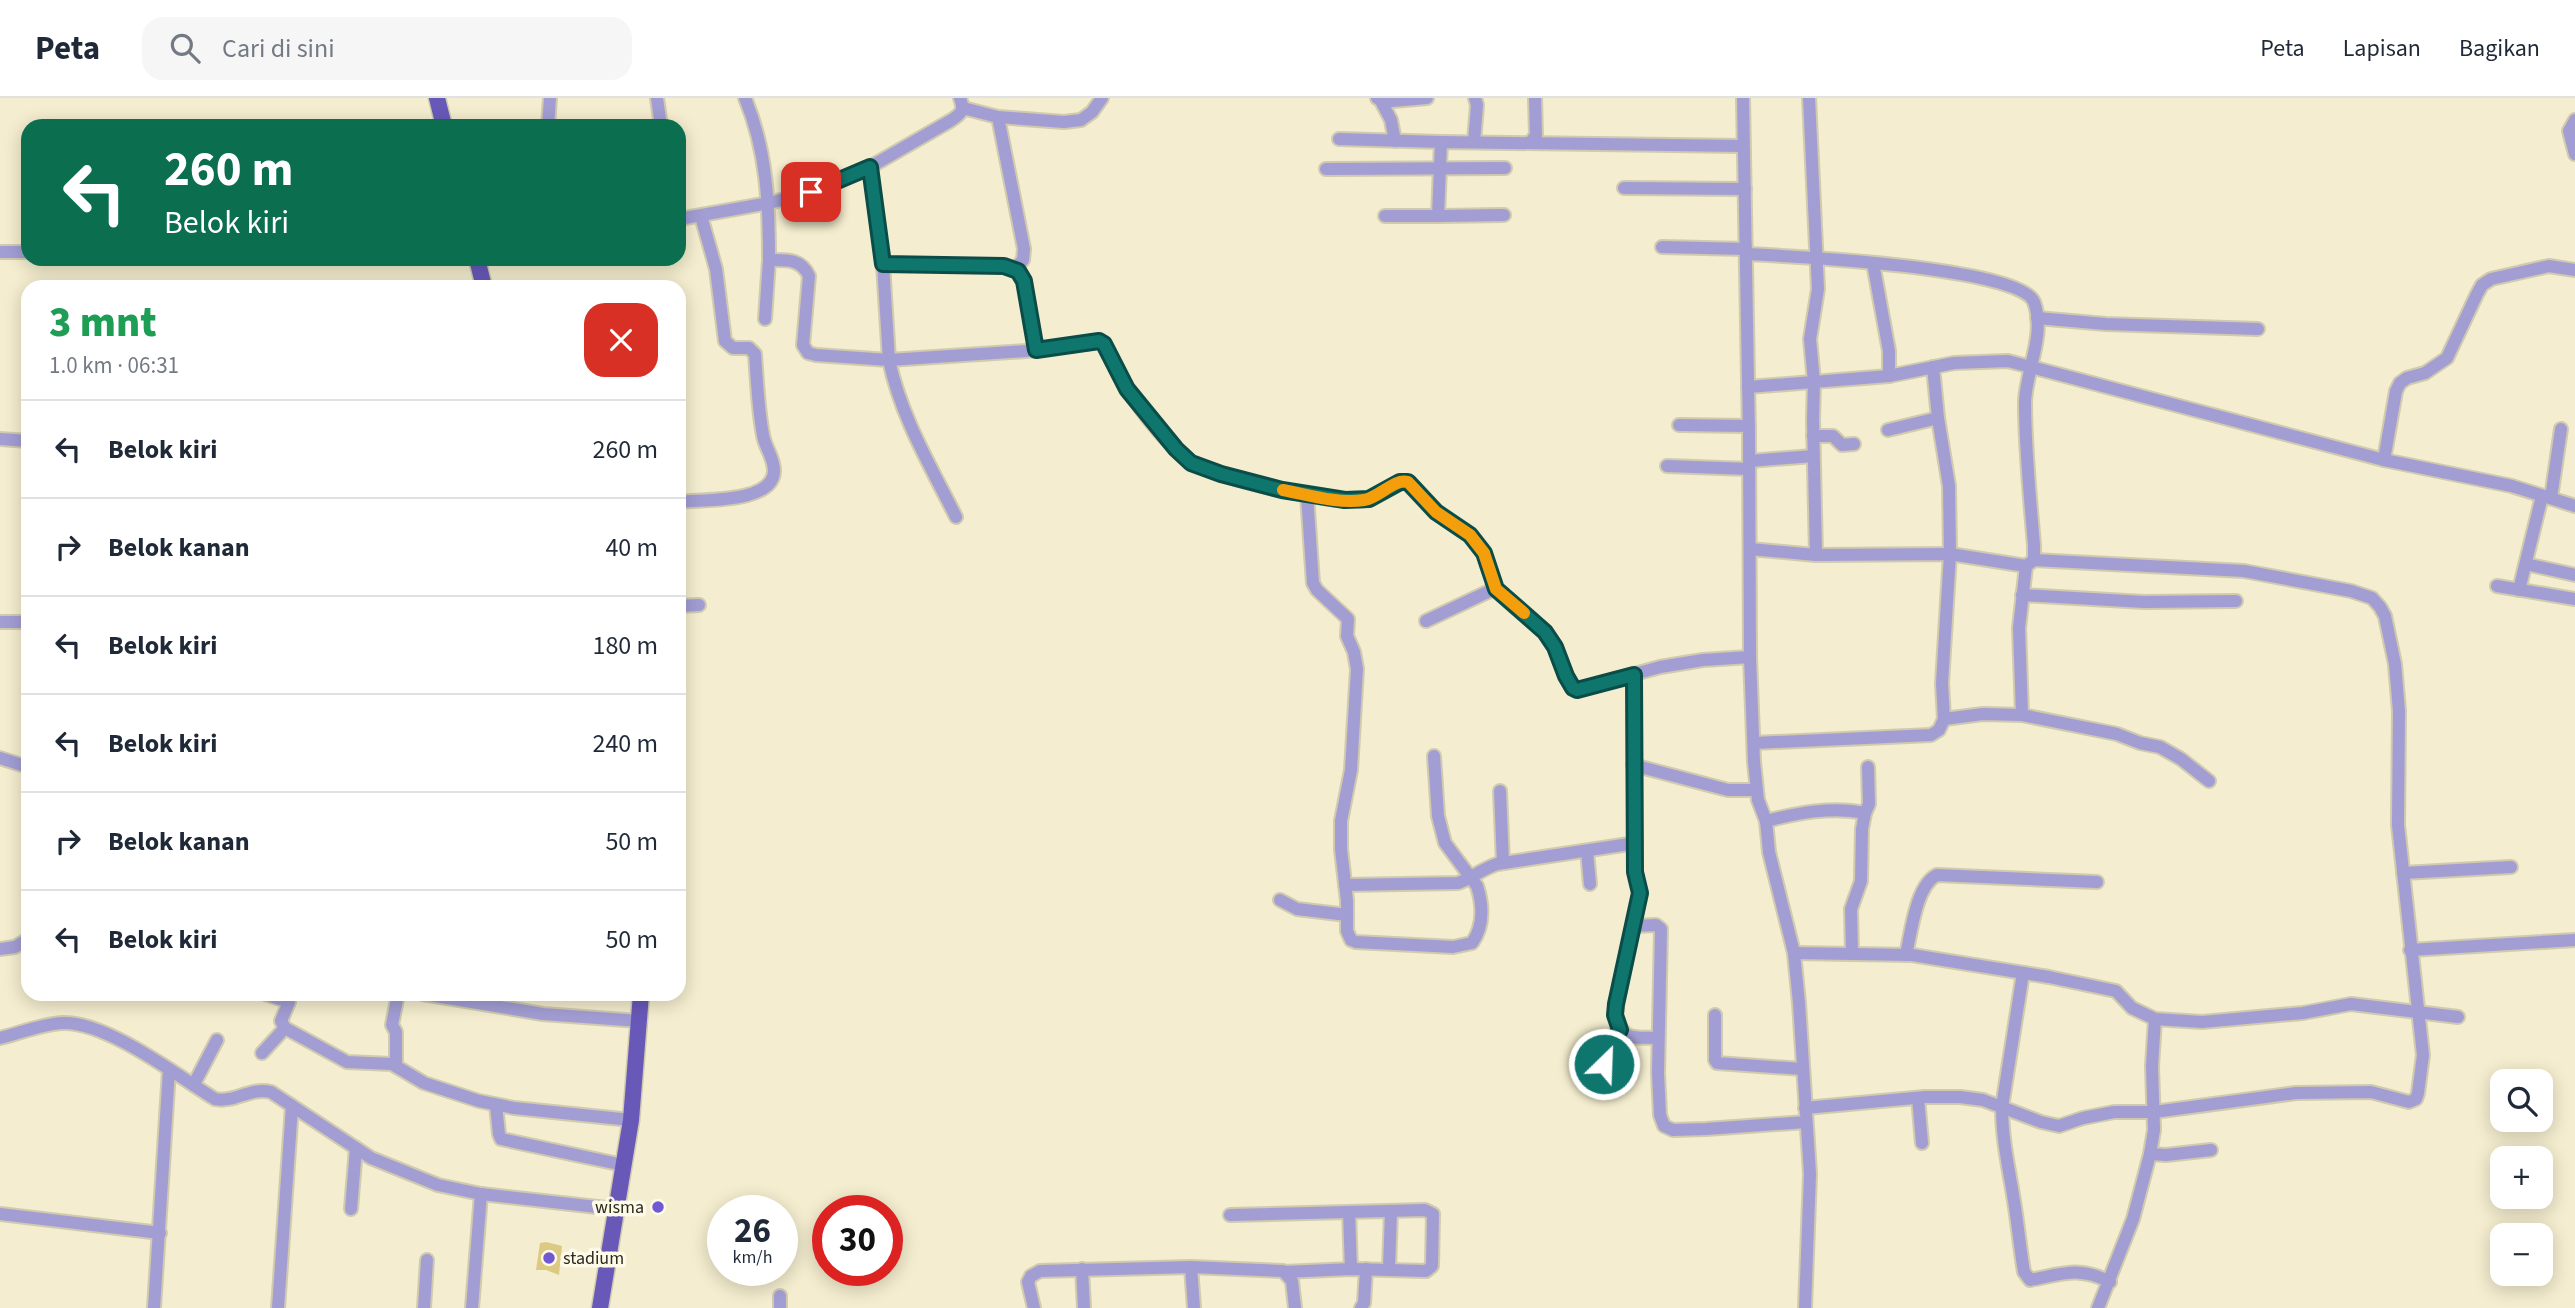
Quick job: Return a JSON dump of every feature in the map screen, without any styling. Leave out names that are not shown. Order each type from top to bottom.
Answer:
[{"type":"main road","points":[[437,98],[442,119]]},
{"type":"main road","points":[[600,1308],[631,1120],[640,1001]]},
{"type":"street","points":[[548,119],[550,98]]},
{"type":"street","points":[[657,98],[660,119]]},
{"type":"street","points":[[745,98],[761,147],[769,202],[765,319]]},
{"type":"street","points":[[686,218],[811,192],[870,167],[950,121],[962,113],[962,103],[998,117],[1064,122],[1081,120],[1092,113],[1102,98]]},
{"type":"street","points":[[1378,98],[1392,101],[1427,98]]},
{"type":"street","points":[[1378,98],[1391,120],[1395,141]]},
{"type":"street","points":[[1474,142],[1477,105],[1475,98]]},
{"type":"street","points":[[1530,143],[1536,135],[1535,98]]},
{"type":"street","points":[[1743,98],[1750,657],[1756,790],[1766,821],[1769,852],[1794,953],[1810,1174],[1805,1308]]},
{"type":"street","points":[[1809,98],[1818,289],[1810,327],[1814,382],[1816,555]]},
{"type":"street","points":[[998,117],[1024,249],[1023,260],[1014,270]]},
{"type":"street","points":[[2575,120],[2569,131],[2575,154]]},
{"type":"street","points":[[1339,139],[1743,146]]},
{"type":"street","points":[[1438,216],[1441,142]]},
{"type":"street","points":[[870,167],[883,264],[889,359],[896,390],[906,417],[956,517]]},
{"type":"street","points":[[1326,169],[1505,169]]},
{"type":"street","points":[[1623,188],[1745,189]]},
{"type":"street","points":[[1385,216],[1504,215]]},
{"type":"street","points":[[686,502],[727,500],[745,495],[766,486],[774,474],[773,462],[763,434],[755,355],[749,348],[733,348],[724,341],[716,269],[701,216]]},
{"type":"street","points":[[1662,247],[1873,262],[1964,275],[2017,287],[2027,292],[2034,301],[2036,318],[2032,368],[2025,399],[2030,563],[2022,595],[2019,628],[2022,715]]},
{"type":"street","points":[[0,252],[21,252]]},
{"type":"street","points":[[769,260],[797,262],[808,274],[803,345],[805,351],[816,355],[889,359],[1036,350],[1099,341],[1107,348],[1127,389],[1176,449],[1191,463],[1221,474],[1307,495],[1360,501],[1376,496],[1400,482],[1408,482],[1436,512],[1470,535],[1484,553],[1496,589],[1545,632],[1555,647],[1566,676],[1577,690],[1660,667],[1703,660],[1750,657]]},
{"type":"street","points":[[1873,262],[1889,351],[1889,376]]},
{"type":"street","points":[[883,264],[1004,266],[1014,270],[1024,281],[1036,350]]},
{"type":"street","points":[[2384,460],[2396,391],[2400,383],[2448,358],[2460,325],[2482,285],[2491,279],[2549,266],[2575,270]]},
{"type":"street","points":[[2036,318],[2106,324],[2258,329]]},
{"type":"street","points":[[1748,387],[1889,376],[1954,363],[2008,361],[2384,460],[2512,486],[2575,506]]},
{"type":"street","points":[[1754,743],[1931,735],[1939,730],[1944,719],[1942,683],[1948,621],[1949,486],[1933,367]]},
{"type":"street","points":[[1888,430],[1938,418]]},
{"type":"street","points":[[1679,425],[1749,426]]},
{"type":"street","points":[[2519,590],[2547,497],[2561,429]]},
{"type":"street","points":[[1813,436],[1833,436],[1842,445],[1854,444]]},
{"type":"street","points":[[0,439],[21,440]]},
{"type":"street","points":[[1667,466],[1749,465],[1813,456]]},
{"type":"street","points":[[1307,495],[1313,583],[1348,619],[1347,636],[1357,669],[1351,770],[1341,821],[1340,849],[1349,937],[1356,942],[1453,947],[1468,945],[1477,935],[1481,925],[1482,907],[1477,886],[1445,843],[1438,816],[1434,756]]},
{"type":"street","points":[[1750,549],[1816,555],[1950,554],[2030,563],[2244,571],[2323,585],[2372,598],[2385,616],[2395,664],[2399,712],[2398,825],[2423,1055],[2422,1076],[2418,1093],[2412,1102],[2371,1092],[2296,1093],[2154,1112],[2114,1112],[2053,1126],[1983,1100],[1960,1097],[1805,1108]]},
{"type":"street","points":[[2526,564],[2575,575]]},
{"type":"street","points":[[2497,586],[2575,599]]},
{"type":"street","points":[[1426,621],[1496,589]]},
{"type":"street","points":[[2022,595],[2144,602],[2236,601]]},
{"type":"street","points":[[686,606],[699,605]]},
{"type":"street","points":[[0,622],[21,622]]},
{"type":"street","points":[[1627,1034],[1615,1015],[1640,893],[1635,872],[1634,675]]},
{"type":"street","points":[[1944,719],[1983,714],[2022,715],[2071,723],[2160,747],[2182,759],[2209,781]]},
{"type":"street","points":[[0,758],[21,765]]},
{"type":"street","points":[[1633,765],[1728,790],[1756,790]]},
{"type":"street","points":[[1852,954],[1852,909],[1861,881],[1862,829],[1869,804],[1868,767]]},
{"type":"street","points":[[1500,791],[1503,863]]},
{"type":"street","points":[[1766,821],[1796,813],[1828,810],[1865,813]]},
{"type":"street","points":[[1345,886],[1458,883],[1485,868],[1503,863],[1636,843]]},
{"type":"street","points":[[1587,851],[1590,884]]},
{"type":"street","points":[[2403,873],[2511,867]]},
{"type":"street","points":[[1906,955],[1921,893],[1925,883],[1937,875],[2097,883]]},
{"type":"street","points":[[1280,900],[1297,909],[1347,915]]},
{"type":"street","points":[[1634,926],[1656,925],[1661,929],[1658,1038],[1660,1115],[1664,1126],[1673,1130],[1806,1122]]},
{"type":"street","points":[[2410,950],[2575,940]]},
{"type":"street","points":[[0,949],[21,943]]},
{"type":"street","points":[[1794,953],[1906,955],[2023,973],[2116,991],[2132,1008],[2155,1018],[2203,1022],[2303,1013],[2351,1004],[2458,1017]]},
{"type":"street","points":[[2023,973],[2002,1107],[2002,1142],[2026,1278],[2030,1280],[2068,1271],[2092,1273],[2110,1282]]},
{"type":"street","points":[[289,1001],[281,1021],[285,1028],[347,1062],[386,1063],[449,1093],[496,1105],[631,1120]]},
{"type":"street","points":[[396,1066],[396,1031],[392,1024],[397,1001]]},
{"type":"street","points":[[465,1001],[543,1014],[639,1021]]},
{"type":"street","points":[[1715,1015],[1717,1063],[1803,1069]]},
{"type":"street","points":[[2098,1308],[2133,1219],[2150,1154],[2154,1112],[2152,1066],[2155,1018]]},
{"type":"street","points":[[0,1038],[43,1026],[76,1024],[99,1031],[194,1084],[215,1099],[231,1100],[262,1090],[280,1097],[371,1158],[438,1185],[481,1194],[615,1209]]},
{"type":"street","points":[[262,1052],[285,1028]]},
{"type":"street","points":[[1604,1078],[1607,1051],[1627,1034],[1658,1038]]},
{"type":"street","points":[[194,1084],[217,1040]]},
{"type":"street","points":[[154,1308],[169,1070]]},
{"type":"street","points":[[1918,1098],[1922,1143]]},
{"type":"street","points":[[496,1105],[501,1139],[623,1165]]},
{"type":"street","points":[[278,1308],[292,1106]]},
{"type":"street","points":[[351,1209],[356,1148]]},
{"type":"street","points":[[2150,1154],[2211,1150]]},
{"type":"street","points":[[472,1308],[481,1194]]},
{"type":"street","points":[[1034,1308],[1027,1284],[1033,1275],[1044,1270],[1191,1267],[1269,1268],[1284,1272],[1351,1269],[1423,1271],[1432,1266],[1433,1214],[1425,1210],[1230,1215]]},
{"type":"street","points":[[1389,1269],[1391,1211]]},
{"type":"street","points":[[1349,1212],[1351,1269]]},
{"type":"street","points":[[0,1214],[160,1233]]},
{"type":"street","points":[[424,1308],[428,1261]]},
{"type":"street","points":[[1191,1267],[1194,1308]]},
{"type":"street","points":[[1082,1269],[1084,1308]]},
{"type":"street","points":[[1361,1308],[1364,1303],[1366,1269]]},
{"type":"street","points":[[1284,1272],[1293,1284],[1295,1308]]},
{"type":"shaded area","name":"stadium","points":[[540,1243],[562,1246],[559,1275],[546,1270],[536,1270]]},
{"type":"slow traffic","points":[[1283,490],[1325,499],[1360,501],[1376,496],[1400,482],[1408,482],[1436,512],[1470,535],[1484,553],[1492,570],[1496,589],[1524,613]]},
{"type":"place","name":"wisma","points":[[658,1207]]},
{"type":"place","name":"stadium","points":[[549,1258]]},
{"type":"route","points":[[811,192],[870,167],[883,264],[1004,266],[1018,271],[1024,281],[1036,350],[1099,341],[1104,344],[1127,389],[1176,449],[1191,463],[1221,474],[1325,499],[1360,501],[1400,482],[1408,482],[1436,512],[1470,535],[1484,553],[1492,570],[1496,589],[1545,632],[1555,647],[1573,688],[1577,690],[1634,675],[1635,872],[1640,893],[1616,1004],[1615,1015],[1620,1030],[1607,1051],[1604,1064]]}]
